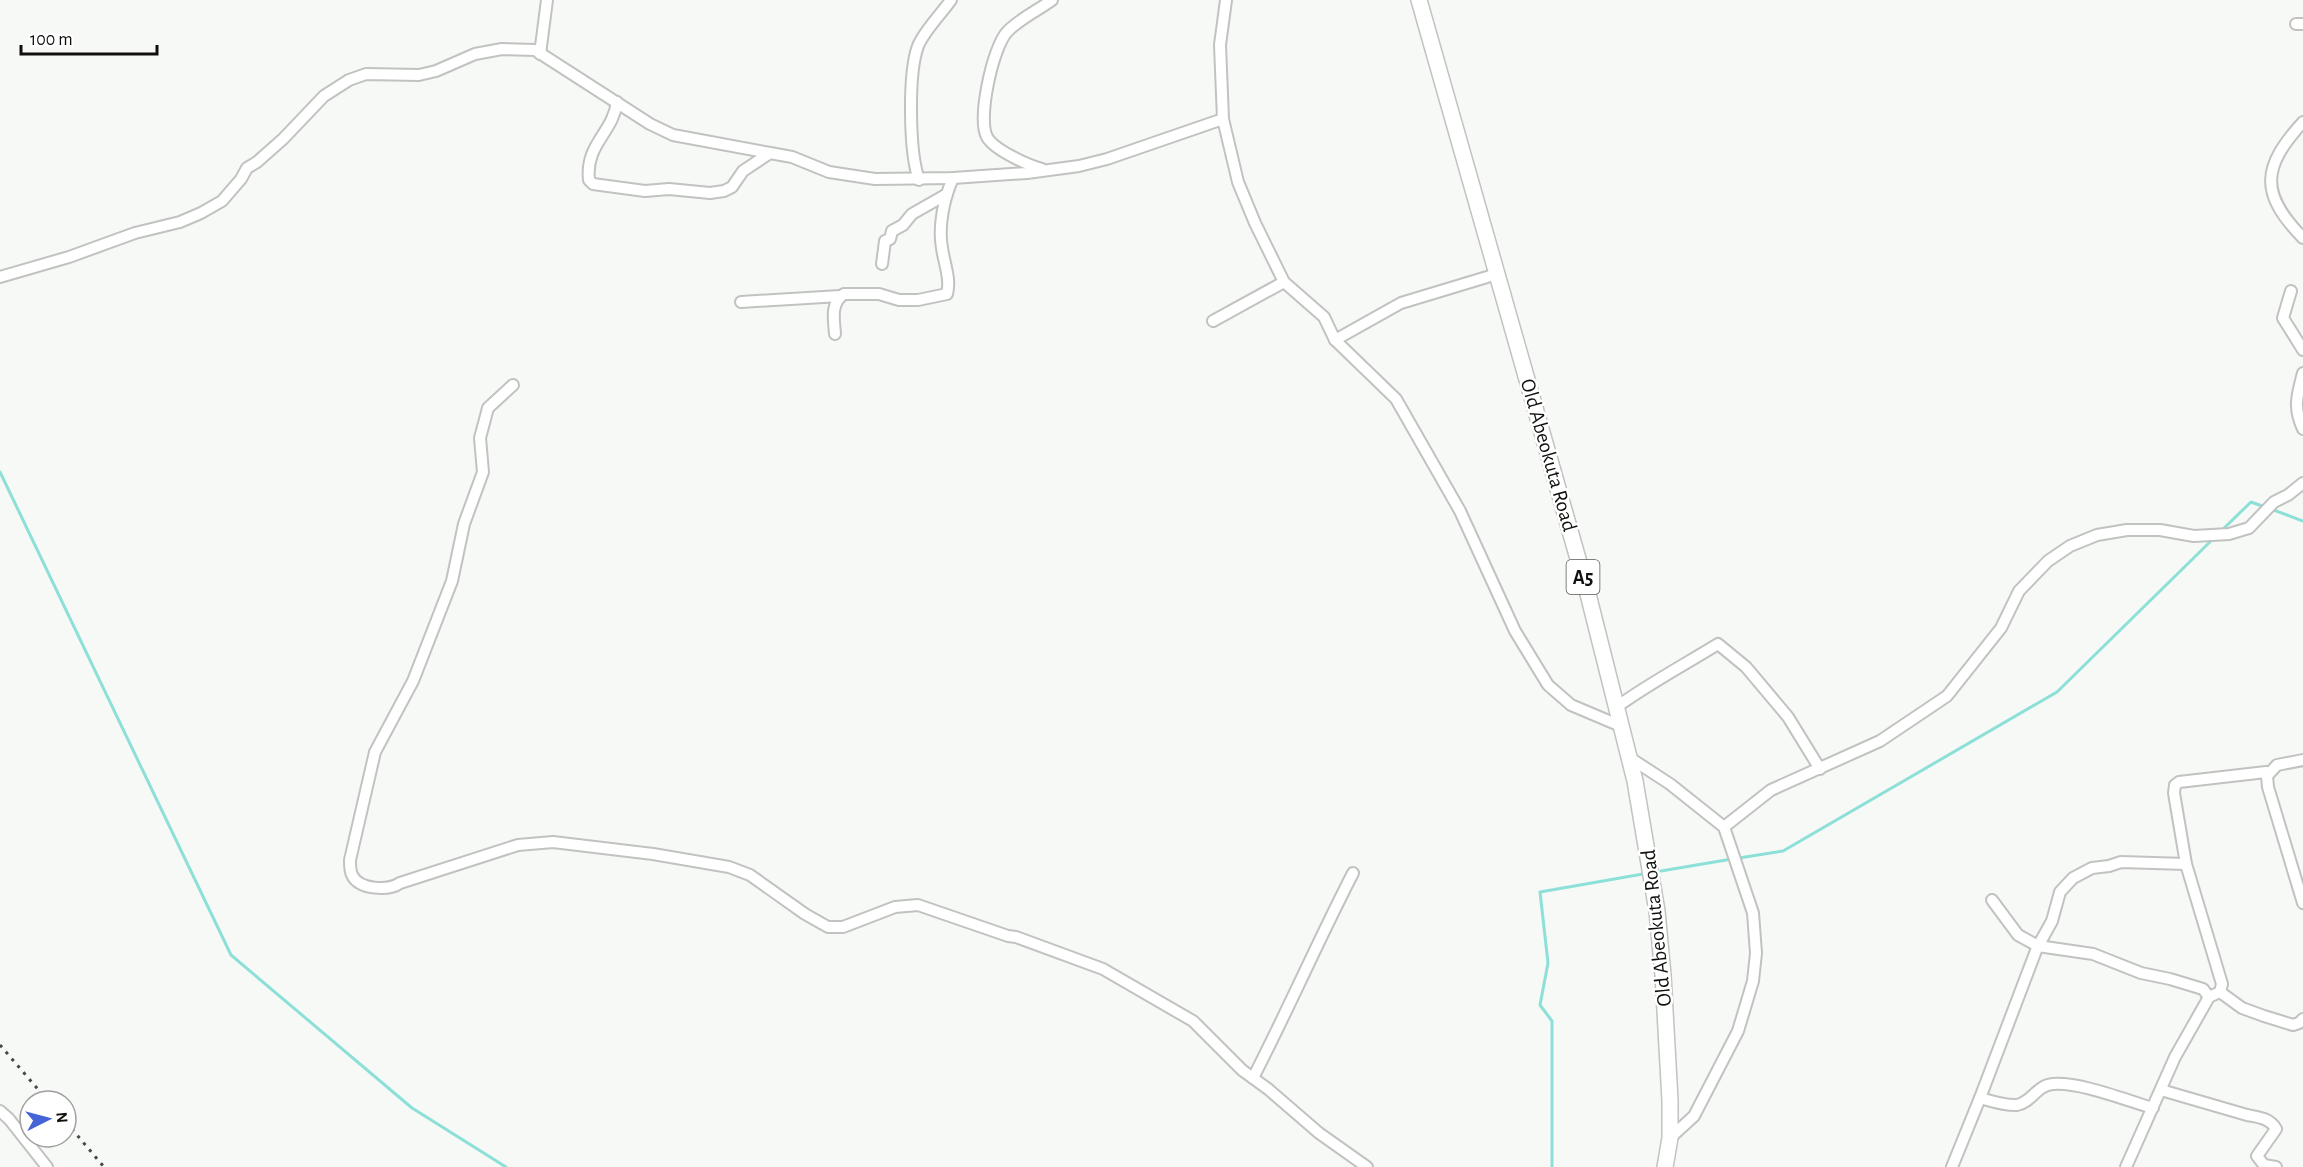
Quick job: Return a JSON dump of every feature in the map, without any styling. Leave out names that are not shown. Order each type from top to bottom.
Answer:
[{"type":"highway","name":"Old Abeokuta Road","points":[[1419,0],[1588,594],[1630,758],[1649,851],[1658,912],[1668,1040],[1670,1138],[1665,1167]]},
{"type":"street","points":[[540,54],[547,0]]},
{"type":"street","points":[[919,180],[914,166],[912,145],[911,85],[918,45],[951,0]]},
{"type":"street","points":[[1048,170],[1028,165],[1000,149],[987,138],[983,111],[988,82],[1005,33],[1020,20],[1052,0]]},
{"type":"street","points":[[1226,0],[1220,45],[1222,119],[1238,182],[1284,282],[1324,317],[1335,340],[1396,399],[1460,511],[1515,631],[1548,685],[1571,705],[1623,727]]},
{"type":"street","points":[[0,277],[69,257],[135,233],[180,222],[201,213],[222,201],[241,179],[247,168],[283,138],[324,96],[349,80],[366,74],[419,75],[436,71],[475,54],[502,49],[535,50],[650,124],[673,135],[770,153],[792,158],[829,172],[875,179],[953,178],[1079,166],[1107,159],[1222,119]]},
{"type":"street","points":[[617,102],[607,127],[591,153],[588,174],[593,184],[645,191],[669,189],[710,193],[724,191],[732,187],[743,171],[770,153]]},
{"type":"street","points":[[2303,122],[2284,143],[2273,168],[2270,190],[2283,213],[2303,238]]},
{"type":"street","points":[[741,302],[840,296],[855,293],[871,293],[899,300],[918,300],[947,294],[947,274],[940,237],[941,218],[953,178]]},
{"type":"street","points":[[882,264],[885,241],[890,239],[892,231],[903,225],[912,214],[947,194]]},
{"type":"street","points":[[1335,340],[1401,303],[1497,274]]},
{"type":"street","points":[[1213,321],[1284,282]]},
{"type":"street","points":[[2291,291],[2283,318],[2303,350]]},
{"type":"street","points":[[835,334],[834,306],[840,296]]},
{"type":"street","points":[[2303,373],[2297,395],[2296,414],[2303,429]]},
{"type":"street","points":[[513,385],[488,408],[480,438],[483,472],[464,524],[452,581],[413,681],[375,752],[350,860],[352,876],[360,884],[380,888],[395,886],[518,845],[553,842],[653,854],[729,867],[750,875],[805,914],[828,927],[843,927],[895,908],[918,905],[1103,969],[1193,1021],[1242,1070],[1319,1133],[1367,1167]]},
{"type":"street","points":[[1724,827],[1771,790],[1880,741],[1947,696],[2001,628],[2019,591],[2048,561],[2070,546],[2097,535],[2127,530],[2160,530],[2194,536],[2229,534],[2249,528],[2274,502],[2288,495],[2303,483]]},
{"type":"street","points":[[1618,706],[1647,685],[1667,676],[1718,644],[1746,667],[1788,717],[1820,769]]},
{"type":"street","points":[[1630,758],[1670,784],[1724,827],[1753,913],[1756,952],[1753,981],[1738,1031],[1694,1116],[1670,1138]]},
{"type":"street","points":[[2126,1167],[2175,1057],[2222,984],[2186,864],[2174,793],[2175,785],[2179,782],[2266,776],[2277,765],[2303,760]]},
{"type":"street","points":[[2266,776],[2303,903]]},
{"type":"street","points":[[1952,1167],[2038,946],[2052,921],[2060,892],[2083,871],[2121,862],[2186,864]]},
{"type":"street","points":[[1253,1078],[1282,1022],[1285,1010],[1294,996],[1307,963],[1353,873]]},
{"type":"street","points":[[1992,900],[1995,908],[2018,935],[2038,946],[2092,954],[2141,974],[2170,979],[2203,989],[2242,1008],[2293,1025],[2303,1019]]},
{"type":"street","points":[[1980,1098],[2015,1105],[2022,1103],[2037,1090],[2050,1084],[2070,1084],[2153,1108]]},
{"type":"street","points":[[2161,1090],[2261,1117],[2273,1123],[2276,1129],[2257,1156],[2264,1165],[2276,1167]]},
{"type":"street","points":[[0,1111],[47,1167]]},
{"type":"waterway","points":[[0,472],[231,955],[412,1108],[506,1167]]},
{"type":"waterway","points":[[2221,531],[2251,502],[2265,507]]},
{"type":"waterway","points":[[2271,509],[2303,521]]},
{"type":"waterway","points":[[1739,858],[1783,851],[2057,692],[2214,538]]},
{"type":"waterway","points":[[1661,871],[1732,859]]},
{"type":"waterway","points":[[1552,1167],[1552,1021],[1540,1005],[1548,963],[1540,892],[1643,874]]},
{"type":"railway","points":[[0,1045],[38,1089]]},
{"type":"railway","points":[[78,1136],[104,1167]]}]
